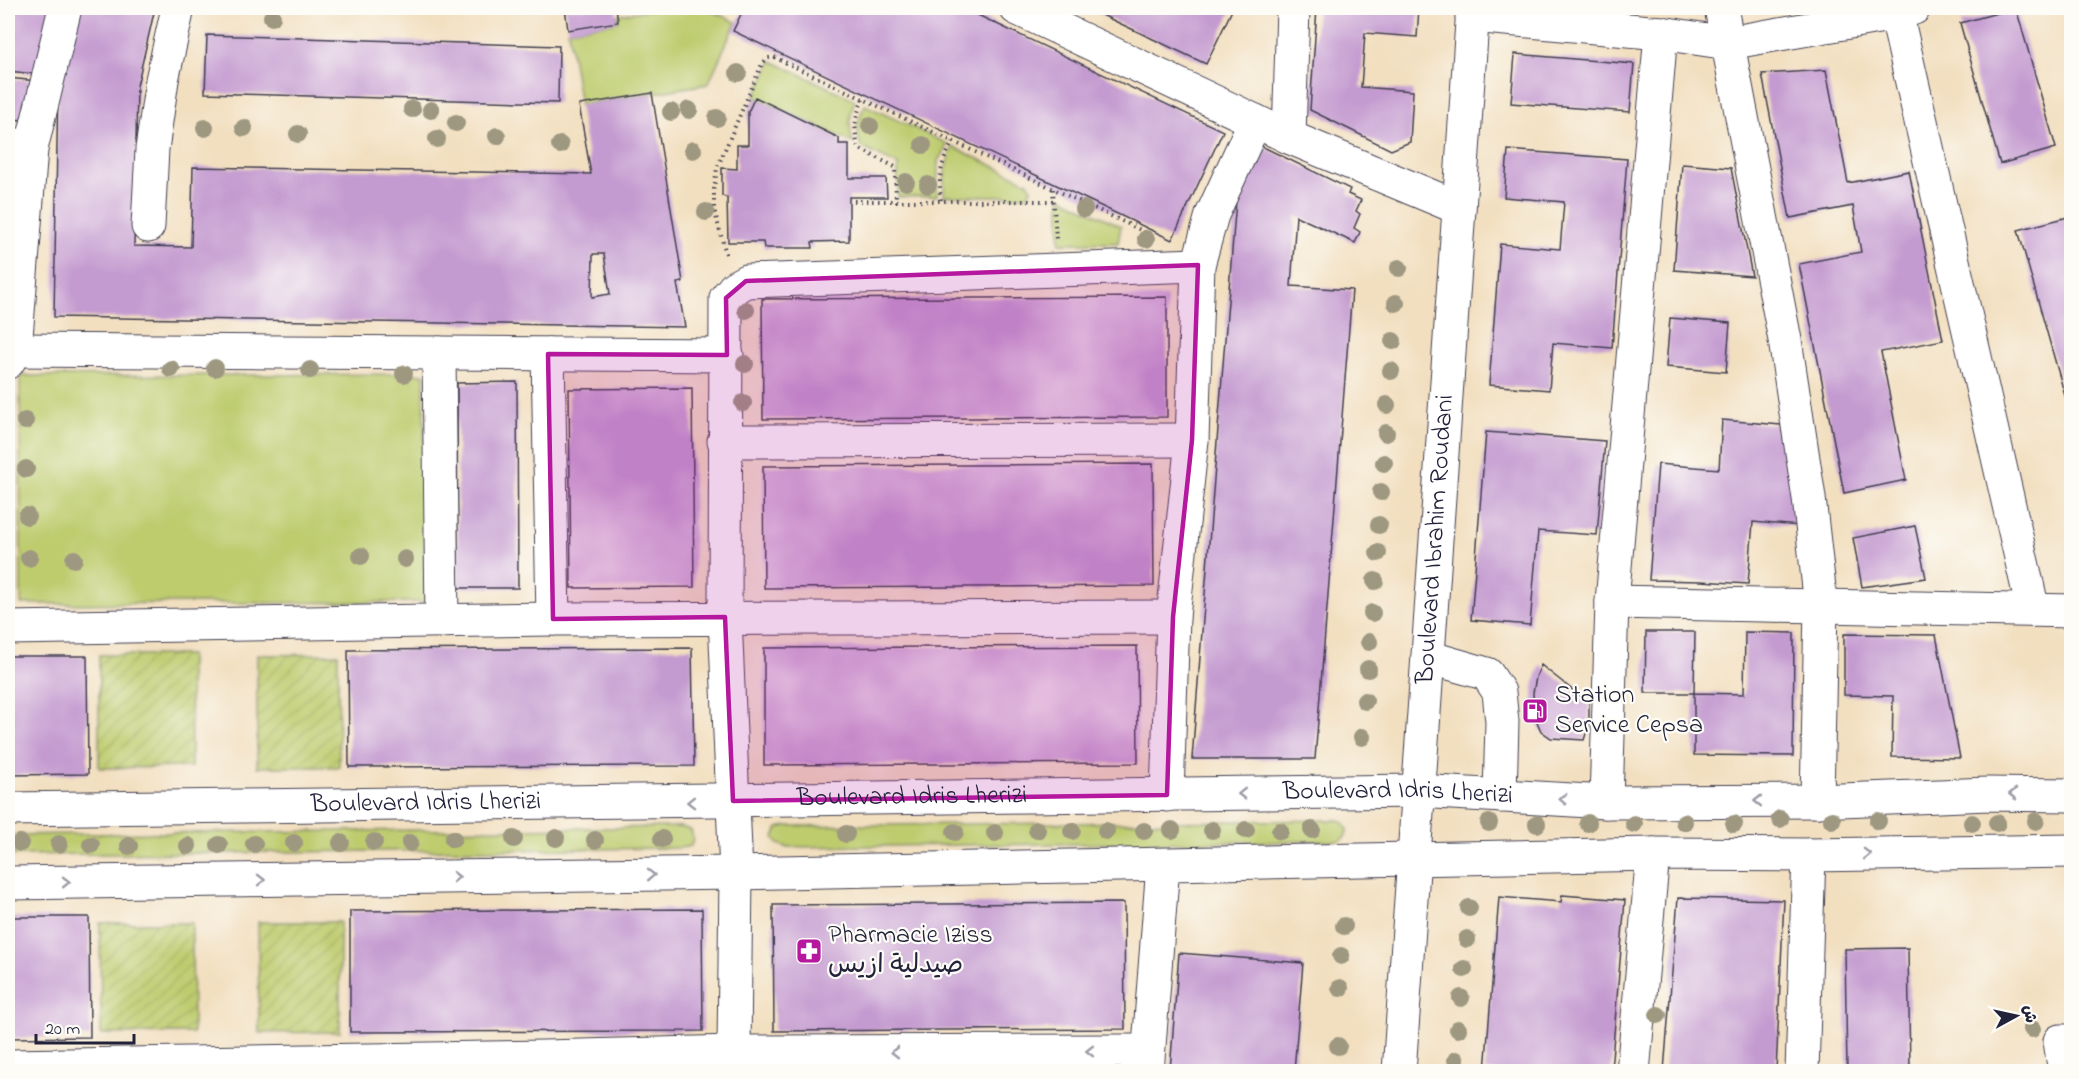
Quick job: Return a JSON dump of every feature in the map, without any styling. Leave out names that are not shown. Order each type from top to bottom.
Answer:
[{"type":"street","points":[[64,8],[19,146],[11,356],[439,353],[727,355]]},
{"type":"street","points":[[148,226],[152,149],[162,80],[178,8]]},
{"type":"street","points":[[1016,8],[1288,137],[1459,208]]},
{"type":"street","points":[[1288,137],[1293,8]]},
{"type":"street","points":[[1721,8],[1785,340],[1809,498],[1821,606],[1817,801]]},
{"type":"street","points":[[1473,12],[1661,33],[1728,43],[1902,10],[2033,610]]},
{"type":"street","name":"Boulevard Ibrahim Roudani","points":[[1399,1071],[1473,12]]},
{"type":"street","points":[[1606,802],[1612,603],[1661,33]]},
{"type":"street","points":[[1167,795],[1173,617],[1192,440],[1198,265],[1212,215],[1255,121]]},
{"type":"street","points":[[731,1062],[736,873],[725,617],[726,298],[735,287],[746,281],[1198,265]]},
{"type":"street","points":[[439,353],[442,621]]},
{"type":"street","points":[[548,354],[553,619]]},
{"type":"street","points":[[724,441],[1192,440]]},
{"type":"street","points":[[1612,603],[2072,611]]},
{"type":"street","points":[[8,628],[725,617],[1173,617]]},
{"type":"street","points":[[1428,657],[1487,674],[1499,692],[1502,722],[1500,796]]},
{"type":"street","name":"Boulevard Idris Lherizi","points":[[8,809],[1418,791],[1606,802],[1817,801],[1988,794],[2072,795]]},
{"type":"street","points":[[8,883],[736,873],[1653,854],[1809,855],[2072,851]]},
{"type":"street","points":[[1633,1071],[1653,854]]},
{"type":"street","points":[[1802,1071],[1809,855]]},
{"type":"street","points":[[8,1066],[1147,1061],[1163,865]]},
{"type":"street","points":[[2065,1071],[2060,1041],[2072,1041]]},
{"type":"street","points":[[731,1062],[850,1071]]},
{"type":"path","points":[[735,287],[714,209],[717,168],[762,64],[768,58],[774,57],[1150,235]]},
{"type":"path","points":[[863,99],[855,116],[854,132],[858,148],[895,167],[896,202]]},
{"type":"path","points":[[941,200],[939,179],[943,160],[953,142]]},
{"type":"path","points":[[854,201],[1053,201]]},
{"type":"highlighted area","points":[[1198,265],[1192,440],[1173,617],[1167,795],[733,801],[725,617],[553,619],[548,354],[727,355],[726,298],[746,281]]},
{"type":"green space","points":[[660,8],[706,8],[736,22],[708,84],[580,105],[568,30],[618,22],[617,15]]},
{"type":"green space","points":[[772,61],[855,100],[850,121],[853,143],[755,97]]},
{"type":"green space","points":[[865,105],[948,144],[938,161],[937,196],[898,197],[898,165],[861,147],[858,126]]},
{"type":"green space","points":[[953,147],[1028,182],[1031,189],[1028,196],[944,196],[948,159]]},
{"type":"green space","points":[[1060,197],[1121,226],[1118,243],[1060,243]]},
{"type":"green space","points":[[424,374],[425,602],[21,604],[20,376]]},
{"type":"green space","points":[[338,654],[339,767],[257,767],[257,655]]},
{"type":"green space","points":[[99,655],[190,655],[191,767],[99,768]]},
{"type":"green space","points":[[1340,820],[1348,830],[1340,841],[786,847],[778,844],[774,837],[778,828],[787,826]]},
{"type":"green space","points":[[681,827],[691,830],[693,838],[691,846],[680,848],[8,855],[8,835]]},
{"type":"green space","points":[[258,922],[340,922],[340,1032],[259,1033]]},
{"type":"green space","points":[[100,923],[192,923],[193,1033],[101,1034]]},
{"type":"building","points":[[8,8],[57,8],[44,75],[8,71]]},
{"type":"building","points":[[76,8],[155,8],[137,86],[134,246],[191,247],[193,167],[591,174],[579,105],[652,93],[683,282],[677,283],[685,327],[54,317],[58,85]],"holes":[[[593,254],[604,254],[610,294],[592,297]]]},
{"type":"building","points":[[565,8],[616,8],[618,22],[568,30]]},
{"type":"building","points":[[744,8],[963,8],[1223,131],[1172,240],[733,31]]},
{"type":"building","points":[[1087,8],[1233,8],[1206,64]]},
{"type":"building","points":[[1317,8],[1419,8],[1417,37],[1365,33],[1361,87],[1413,91],[1410,142],[1391,150],[1310,110]]},
{"type":"building","points":[[2016,8],[2056,148],[2000,164],[1960,23]]},
{"type":"building","points":[[207,35],[559,46],[558,103],[205,93]]},
{"type":"building","points":[[1515,54],[1634,64],[1630,112],[1511,103]]},
{"type":"building","points":[[1826,70],[1848,183],[1909,171],[1943,340],[1881,352],[1906,480],[1844,493],[1799,264],[1861,252],[1853,206],[1790,218],[1762,74]]},
{"type":"building","points":[[8,78],[37,81],[33,122],[8,118]]},
{"type":"building","points":[[755,97],[839,138],[839,144],[849,144],[849,178],[886,178],[887,197],[849,197],[849,241],[812,242],[813,248],[764,248],[763,242],[728,242],[727,197],[722,196],[722,168],[737,169],[737,145],[748,145],[748,112]]},
{"type":"building","points":[[1257,144],[1350,189],[1348,194],[1361,200],[1356,211],[1360,214],[1354,228],[1360,232],[1355,243],[1296,216],[1291,286],[1352,290],[1315,759],[1192,759],[1237,187]]},
{"type":"building","points":[[1508,150],[1627,159],[1612,348],[1553,343],[1549,390],[1489,385],[1500,244],[1560,249],[1564,202],[1504,197]]},
{"type":"building","points":[[1682,164],[1731,168],[1752,276],[1674,270]]},
{"type":"building","points":[[2072,216],[2072,417],[2071,417],[2018,230]]},
{"type":"building","points":[[1167,297],[1167,417],[763,419],[762,299]]},
{"type":"building","points":[[1670,318],[1730,323],[1726,372],[1666,367]]},
{"type":"building","points":[[517,382],[518,588],[458,588],[457,383]]},
{"type":"building","points":[[692,388],[694,587],[571,588],[569,389]]},
{"type":"building","points":[[1722,420],[1781,425],[1800,526],[1753,522],[1748,584],[1649,580],[1658,464],[1719,469]]},
{"type":"building","points":[[1486,432],[1605,441],[1597,535],[1538,531],[1530,625],[1471,620]]},
{"type":"building","points":[[1153,464],[1154,586],[764,588],[763,466]]},
{"type":"building","points":[[1915,526],[1926,578],[1862,587],[1853,538]]},
{"type":"building","points":[[1646,632],[1695,632],[1694,693],[1645,693]]},
{"type":"building","points":[[1745,632],[1794,633],[1793,756],[1694,755],[1694,693],[1744,694]]},
{"type":"building","points":[[1844,634],[1936,635],[1960,758],[1892,757],[1893,696],[1844,695]]},
{"type":"building","points":[[1137,646],[1138,763],[764,765],[764,648]]},
{"type":"building","points":[[692,648],[694,766],[349,767],[348,650]]},
{"type":"building","points":[[8,656],[87,656],[88,774],[8,775]]},
{"type":"building","points":[[1541,665],[1589,703],[1589,724],[1584,740],[1551,738],[1541,731],[1534,715],[1533,693]]},
{"type":"building","points":[[1562,895],[1625,900],[1611,1071],[1485,1071],[1499,897],[1561,902]]},
{"type":"building","points":[[1678,898],[1784,900],[1776,1071],[1664,1071]]},
{"type":"building","points":[[1124,903],[1125,1029],[774,1031],[773,905]]},
{"type":"building","points":[[702,909],[703,1031],[350,1032],[350,911]]},
{"type":"building","points":[[8,917],[89,917],[90,1037],[8,1038]]},
{"type":"building","points":[[1908,948],[1910,1071],[1847,1071],[1845,949]]},
{"type":"building","points":[[1179,953],[1303,963],[1294,1071],[1170,1071]]},
{"type":"building","points":[[1032,1064],[1070,1066],[1070,1071],[1031,1071]]},
{"type":"place","name":"Station Service Cepsa","points":[[1535,711]]},
{"type":"place","name":"Pharmacie Iziss صيدلية ازيس","points":[[809,951]]}]
